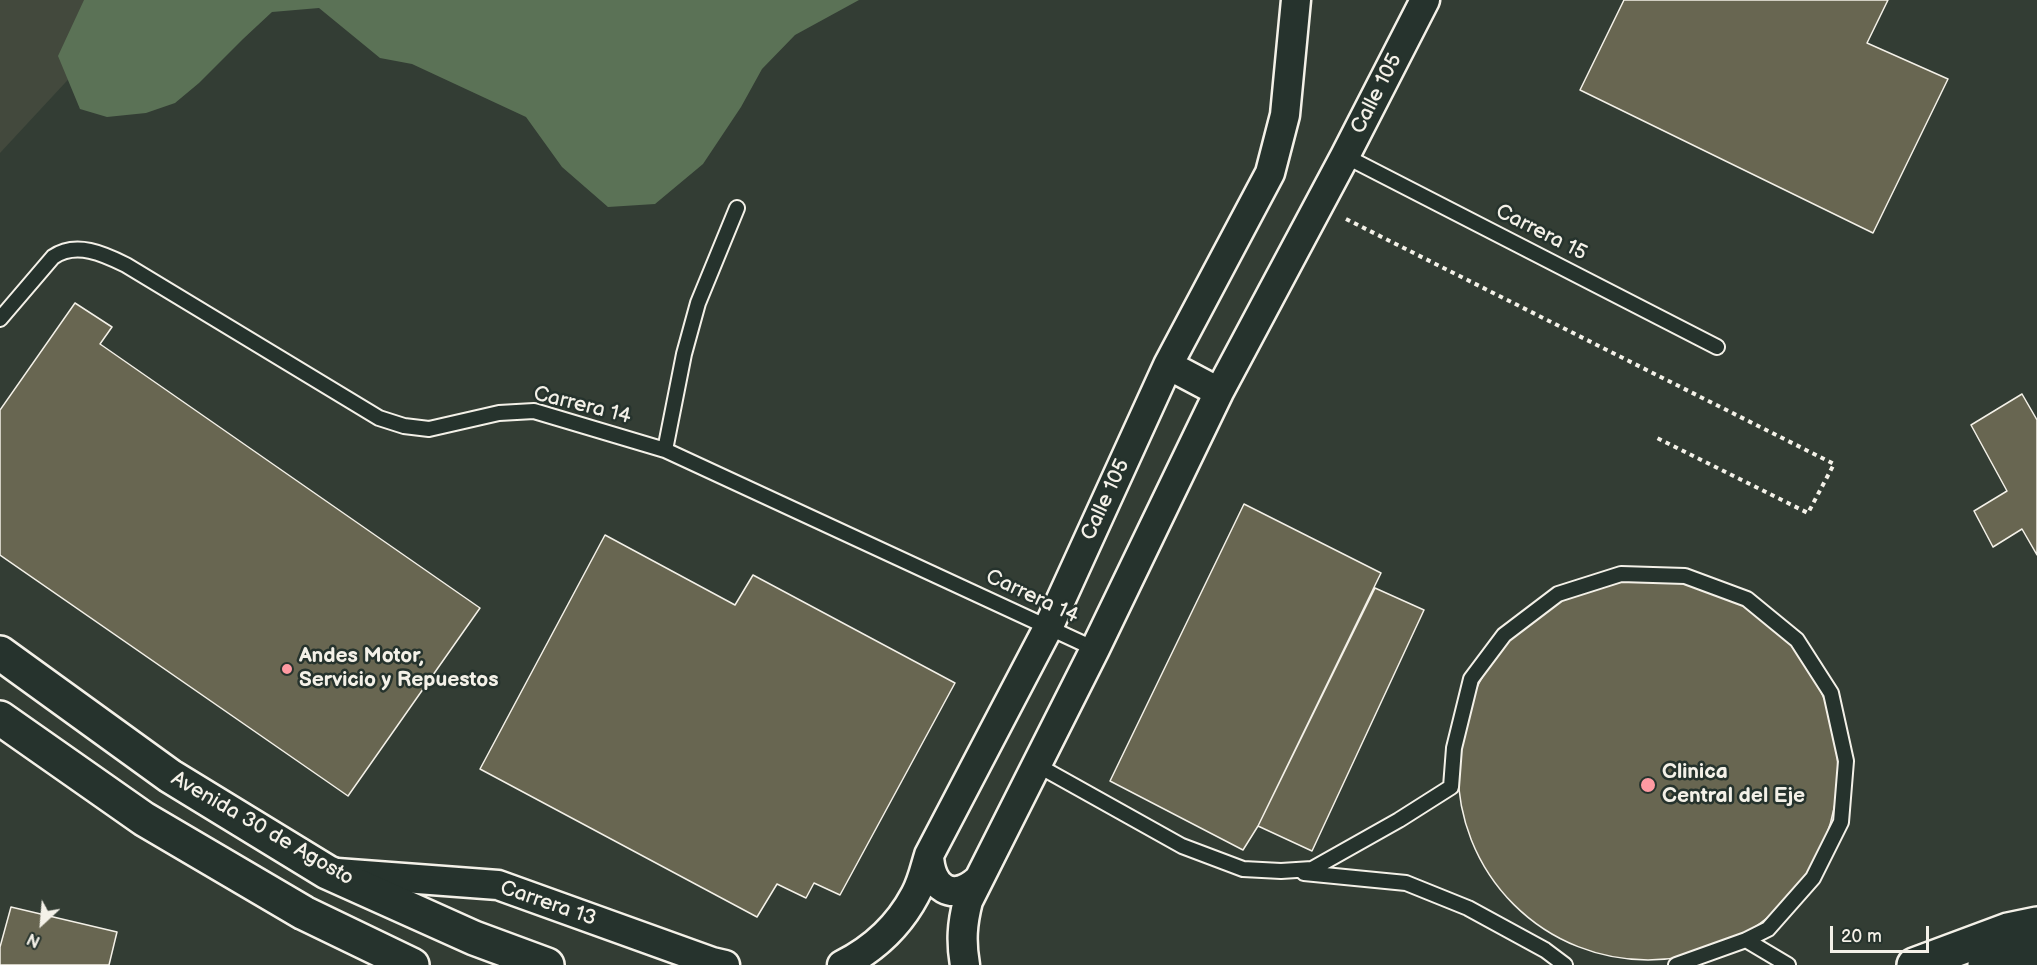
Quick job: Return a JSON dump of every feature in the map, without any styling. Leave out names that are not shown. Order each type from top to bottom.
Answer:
[{"type":"main road","name":"Avenida 30 de Agosto","points":[[0,653],[170,776],[327,872],[474,938],[547,965]]},
{"type":"main road","points":[[0,718],[144,819],[304,913],[412,965]]},
{"type":"main road","points":[[1914,965],[2008,930],[2037,924]]},
{"type":"main road","points":[[1985,965],[2037,957]]},
{"type":"street","name":"Calle 105","points":[[842,965],[863,954],[894,927],[916,894],[929,855],[1048,628],[1168,365],[1270,173],[1285,115],[1296,0]]},
{"type":"street","name":"Calle 105","points":[[965,965],[962,924],[968,901],[978,880],[1095,650],[1219,392],[1425,0]]},
{"type":"street","points":[[1168,365],[1219,392]]},
{"type":"street","points":[[929,855],[934,880],[944,889],[957,891],[969,888],[978,880]]},
{"type":"street","name":"Carrera 13","points":[[327,872],[498,885],[725,965]]},
{"type":"lane","name":"Carrera 15","points":[[1345,156],[1717,347]]},
{"type":"lane","points":[[665,450],[684,354],[698,303],[737,208]]},
{"type":"lane","name":"Carrera 14","points":[[0,319],[53,257],[62,251],[84,250],[105,254],[379,418],[404,426],[429,429],[499,413],[534,411],[665,450],[1095,650]]},
{"type":"lane","points":[[1281,871],[1312,869],[1399,820],[1451,787],[1454,748],[1471,680],[1504,634],[1558,594],[1621,574],[1685,576],[1747,599],[1797,640],[1831,693],[1846,761],[1841,822],[1813,878],[1768,928],[1746,940],[1676,965]]},
{"type":"lane","points":[[1037,765],[1182,846],[1243,869],[1406,883],[1468,908],[1545,950],[1565,965]]},
{"type":"lane","points":[[1746,940],[1788,965]]},
{"type":"path","points":[[1318,205],[1834,464],[1808,513],[1658,438]]},
{"type":"shaded area","points":[[0,0],[142,0],[0,153]]},
{"type":"green space","points":[[84,0],[859,0],[795,35],[762,69],[741,107],[703,164],[655,204],[608,207],[562,167],[526,117],[412,64],[380,58],[319,8],[272,12],[199,83],[175,103],[146,113],[107,117],[80,109],[58,56]]},
{"type":"building","points":[[1624,0],[1888,0],[1867,43],[1948,79],[1873,233],[1580,90]]},
{"type":"building","points":[[75,303],[112,327],[100,344],[480,608],[348,796],[0,555],[0,410]]},
{"type":"building","points":[[2022,394],[2037,420],[2037,555],[2022,529],[1993,547],[1974,511],[2007,491],[1971,425]]},
{"type":"building","points":[[1244,504],[1381,573],[1258,826],[1243,850],[1110,781]]},
{"type":"building","points":[[605,535],[735,605],[753,575],[955,683],[840,895],[814,883],[806,898],[777,884],[757,917],[480,769]]},
{"type":"building","name":"Clinica Central del Eje","points":[[1648,580],[1685,584],[1721,595],[1753,612],[1782,636],[1806,665],[1823,697],[1834,733],[1838,770],[1834,807],[1823,843],[1806,875],[1782,904],[1753,928],[1721,945],[1685,956],[1648,960],[1611,956],[1575,945],[1543,928],[1514,904],[1490,875],[1473,843],[1462,807],[1458,770],[1462,733],[1473,697],[1490,665],[1514,636],[1543,612],[1575,595],[1611,584]]},
{"type":"building","points":[[1375,588],[1424,610],[1312,851],[1258,826]]},
{"type":"building","points":[[11,907],[117,932],[109,965],[0,965],[0,947]]},
{"type":"place","name":"Andes Motor, Servicio y Repuestos","points":[[287,669]]},
{"type":"place","name":"Clinica Central del Eje","points":[[1648,785]]}]
